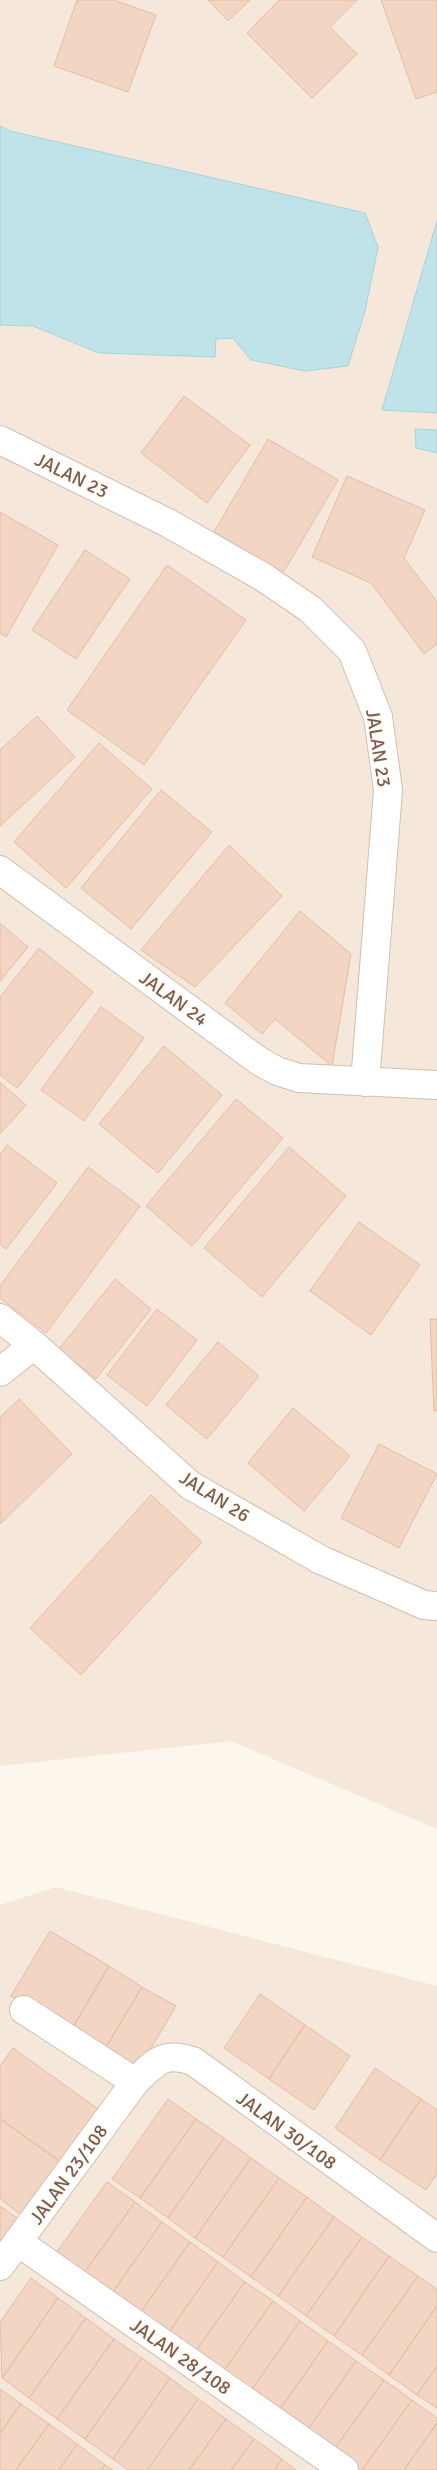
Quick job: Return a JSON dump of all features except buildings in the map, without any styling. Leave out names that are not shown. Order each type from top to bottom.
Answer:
[{"type":"street","name":"JALAN 23","points":[[0,440],[168,523],[263,577],[310,609],[352,651],[378,717],[388,790],[365,1082]]},
{"type":"street","name":"JALAN 24","points":[[0,870],[259,1061],[277,1072],[299,1078],[437,1084]]},
{"type":"street","name":"JALAN 26","points":[[0,1318],[34,1345],[190,1485],[321,1560],[424,1605],[437,1606]]},
{"type":"street","points":[[0,1372],[34,1345]]},
{"type":"street","points":[[24,2010],[136,2082]]},
{"type":"street","name":"JALAN 30/108","points":[[136,2082],[158,2060],[175,2055],[193,2060],[437,2238]]},
{"type":"street","name":"JALAN 23/108","points":[[0,2266],[136,2082]]},
{"type":"street","name":"JALAN 28/108","points":[[18,2242],[344,2470]]},
{"type":"shaded area","points":[[0,0],[437,0],[437,1829],[231,1741],[0,1766]]},
{"type":"shaded area","points":[[56,1887],[437,1986],[437,2470],[0,2470],[0,1905]]},
{"type":"water","points":[[0,126],[10,131],[365,213],[378,247],[365,311],[348,366],[305,371],[251,360],[233,338],[216,339],[215,357],[99,353],[33,326],[0,325]]},
{"type":"water","points":[[437,221],[437,413],[382,410]]},
{"type":"water","points":[[415,429],[437,430],[437,453],[416,448]]}]
